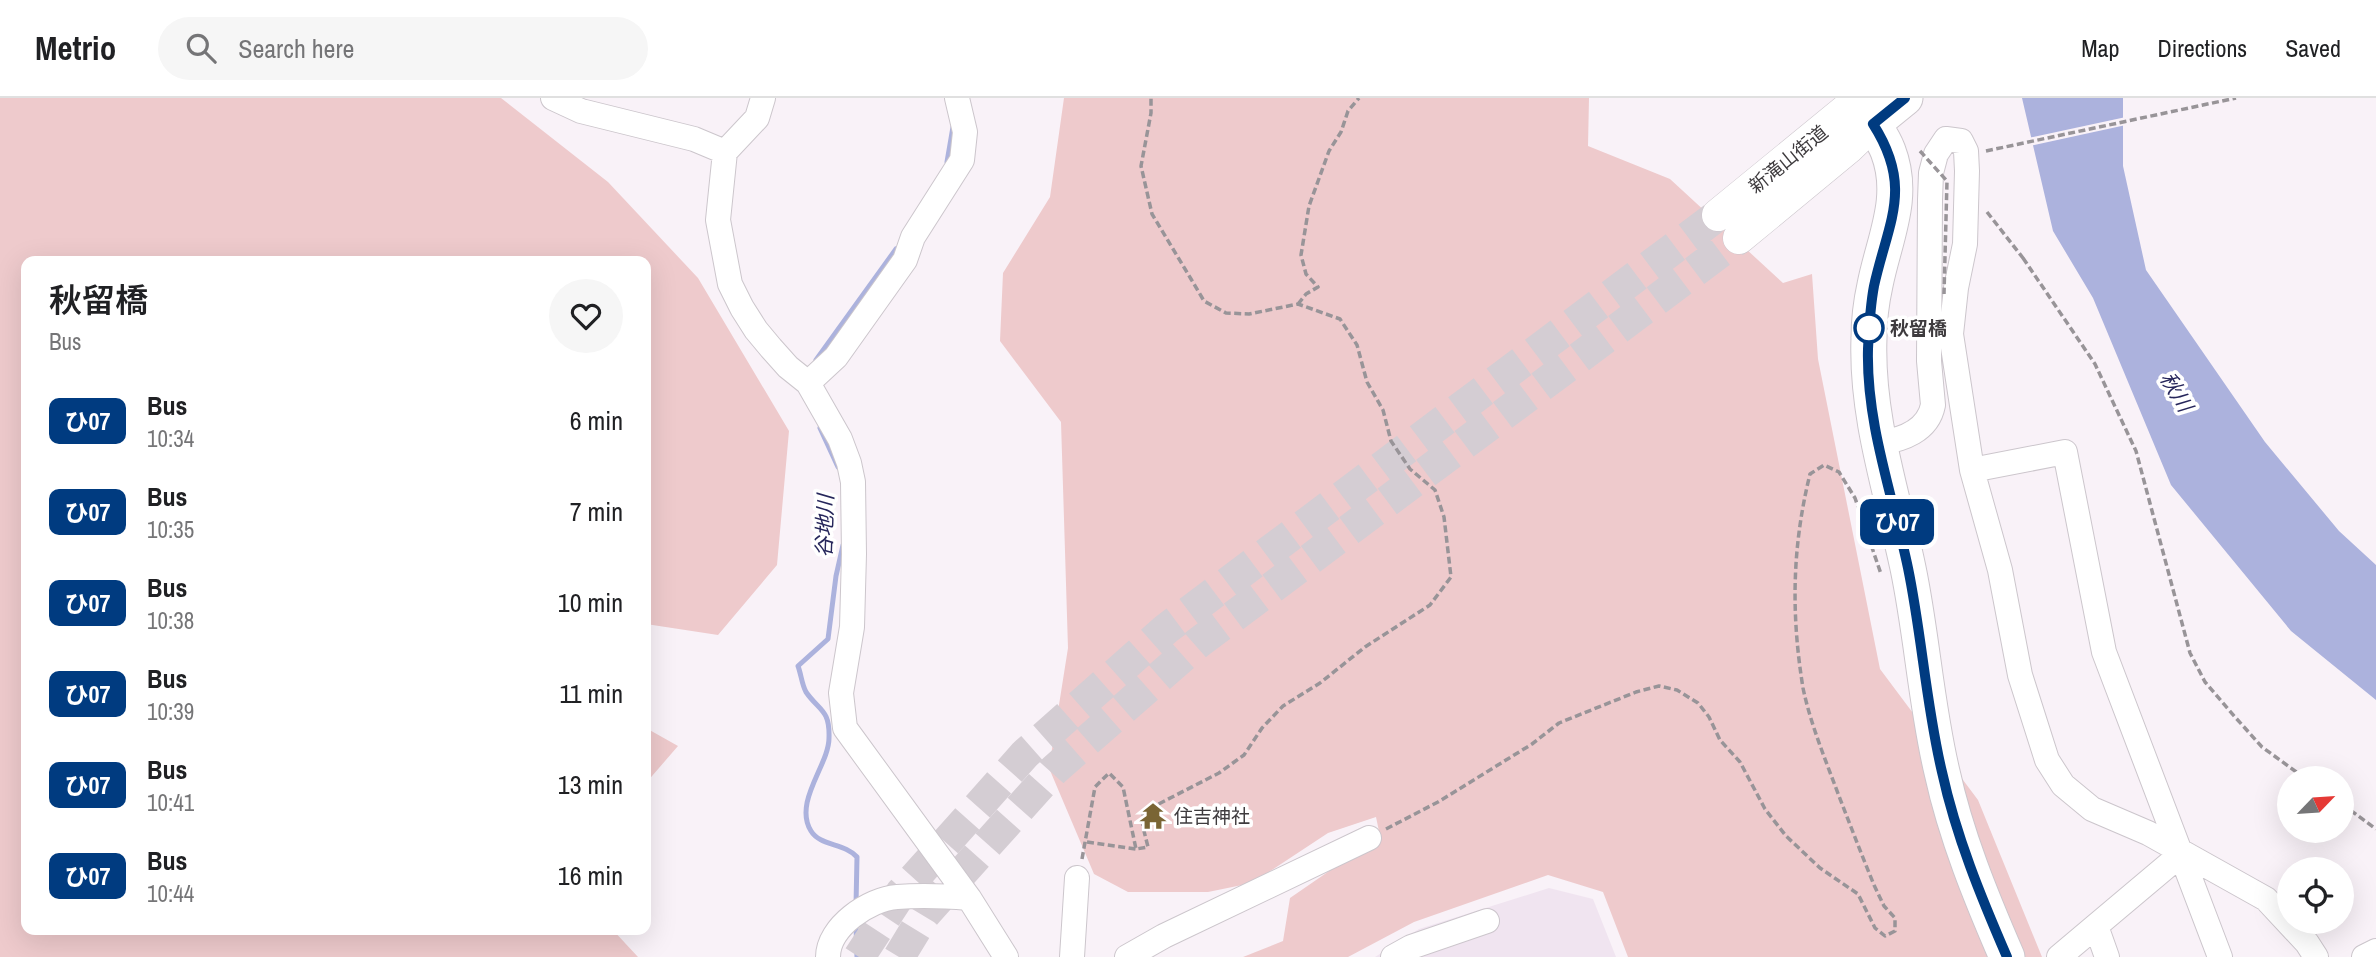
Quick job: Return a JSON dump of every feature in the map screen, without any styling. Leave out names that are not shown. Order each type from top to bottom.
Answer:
[{"type":"highway","points":[[1905,98],[1861,106],[1888,151],[1896,195],[1894,214],[1874,286],[1869,319],[1868,355],[1878,443],[1908,569],[1941,772],[1981,897],[2007,957]]},
{"type":"main road","name":"新滝山街道","points":[[1729,226],[1861,106]]},
{"type":"street","points":[[553,98],[581,111],[694,139],[725,152]]},
{"type":"street","points":[[763,98],[757,118],[725,152],[719,220],[730,284],[756,330],[788,367],[808,383],[840,439],[849,463],[853,482],[852,627],[841,693],[845,728],[969,898],[1006,957]]},
{"type":"street","points":[[808,383],[836,357],[905,260],[913,237],[962,160],[965,132],[957,98]]},
{"type":"street","points":[[1878,443],[1897,441],[1915,432],[1931,415],[1931,173],[1936,154],[1946,139],[1961,141],[1966,151],[1965,244],[1956,288],[1951,334],[1972,470],[2000,570],[2020,675],[2047,760],[2063,785],[2092,809],[2148,833],[2266,900],[2307,943],[2316,957]]},
{"type":"street","points":[[1972,470],[2065,452],[2104,652],[2220,957]]},
{"type":"street","points":[[1128,957],[1164,936],[1369,838]]},
{"type":"street","points":[[2059,957],[2173,861],[2180,850]]},
{"type":"street","points":[[1072,957],[1077,878]]},
{"type":"street","points":[[828,957],[828,947],[841,927],[858,913],[895,897],[969,898]]},
{"type":"street","points":[[1393,957],[1411,947],[1487,921]]},
{"type":"street","points":[[2096,926],[2107,957]]},
{"type":"street","points":[[2364,957],[2376,951]]},
{"type":"path","points":[[1087,842],[1136,849],[1148,848],[1143,813],[1219,773],[1244,755],[1262,728],[1283,706],[1320,683],[1365,647],[1430,605],[1451,578],[1444,517],[1435,490],[1410,469],[1391,441],[1383,410],[1367,382],[1357,345],[1340,319],[1298,304],[1250,314],[1226,313],[1204,301],[1152,214],[1141,166],[1151,114],[1151,98]]},
{"type":"path","points":[[1298,304],[1306,294],[1318,287],[1306,274],[1301,255],[1308,206],[1329,151],[1341,132],[1348,111],[1359,98]]},
{"type":"path","points":[[1989,150],[2236,98]]},
{"type":"path","points":[[1920,150],[1947,181],[1944,294]]},
{"type":"path","points":[[1967,190],[2024,259],[2095,364],[2136,451],[2190,653],[2205,682],[2262,747],[2288,766]]},
{"type":"path","points":[[1369,838],[1438,802],[1532,744],[1559,723],[1636,692],[1659,686],[1677,690],[1698,703],[1709,716],[1720,740],[1740,762],[1765,809],[1786,836],[1821,868],[1858,894],[1875,928],[1885,936],[1895,931],[1895,918],[1884,906],[1874,885],[1818,740],[1804,690],[1795,623],[1794,561],[1810,474],[1824,465],[1839,472],[1855,498]]},
{"type":"path","points":[[1077,878],[1087,842],[1095,787],[1109,772],[1123,787],[1136,849]]},
{"type":"path","points":[[2354,813],[2376,829]]},
{"type":"shaded area","points":[[0,98],[501,98],[608,182],[698,278],[789,431],[777,565],[718,635],[651,625],[651,256],[21,256],[21,935],[618,935],[638,957],[0,957]]},
{"type":"shaded area","points":[[1064,98],[1589,98],[1588,146],[1670,179],[1783,283],[1812,274],[1818,359],[1880,669],[1978,800],[2042,957],[1628,957],[1603,892],[1548,875],[1414,922],[1348,957],[1243,957],[1283,941],[1290,898],[1380,836],[1376,817],[1328,833],[1252,883],[1208,892],[1128,892],[1094,874],[1049,768],[1068,648],[1061,422],[1000,341],[1003,273],[1050,197]]},
{"type":"shaded area","points":[[651,731],[678,746],[651,777]]},
{"type":"shaded area","points":[[1549,888],[1593,899],[1616,957],[1375,957],[1419,929]]},
{"type":"water","name":"秋川","points":[[2022,98],[2123,98],[2123,166],[2146,270],[2265,442],[2339,531],[2376,565],[2376,700],[2291,631],[2171,485],[2093,298],[2053,231]]},
{"type":"pier","points":[[2126,117],[2126,125],[2030,146],[2028,138]]},
{"type":"waterway","name":"谷地川","points":[[947,162],[953,127]]},
{"type":"waterway","name":"谷地川","points":[[816,360],[896,249]]},
{"type":"waterway","name":"谷地川","points":[[820,428],[838,467]]},
{"type":"waterway","name":"谷地川","points":[[843,545],[828,639],[798,666],[803,686],[823,711],[829,728],[824,760],[806,808],[807,820],[815,836],[846,849],[857,857],[856,905]]},
{"type":"waterway","name":"谷地川","points":[[856,925],[857,957]]},
{"type":"tunnel","points":[[859,957],[901,893],[1025,754],[1166,629],[1718,215]]},
{"type":"tunnel","points":[[899,957],[925,914],[1054,770],[1198,643],[1739,238]]},
{"type":"bus line","name":"ひ07","points":[[1905,98],[1873,124],[1888,151],[1896,195],[1890,232],[1874,286],[1869,319],[1868,355],[1872,403],[1878,443],[1908,569],[1941,772],[1981,897],[2007,957]]},
{"type":"place","name":"秋留橋","points":[[1869,328]]},
{"type":"place","name":"住吉神社","points":[[1153,816]]}]
